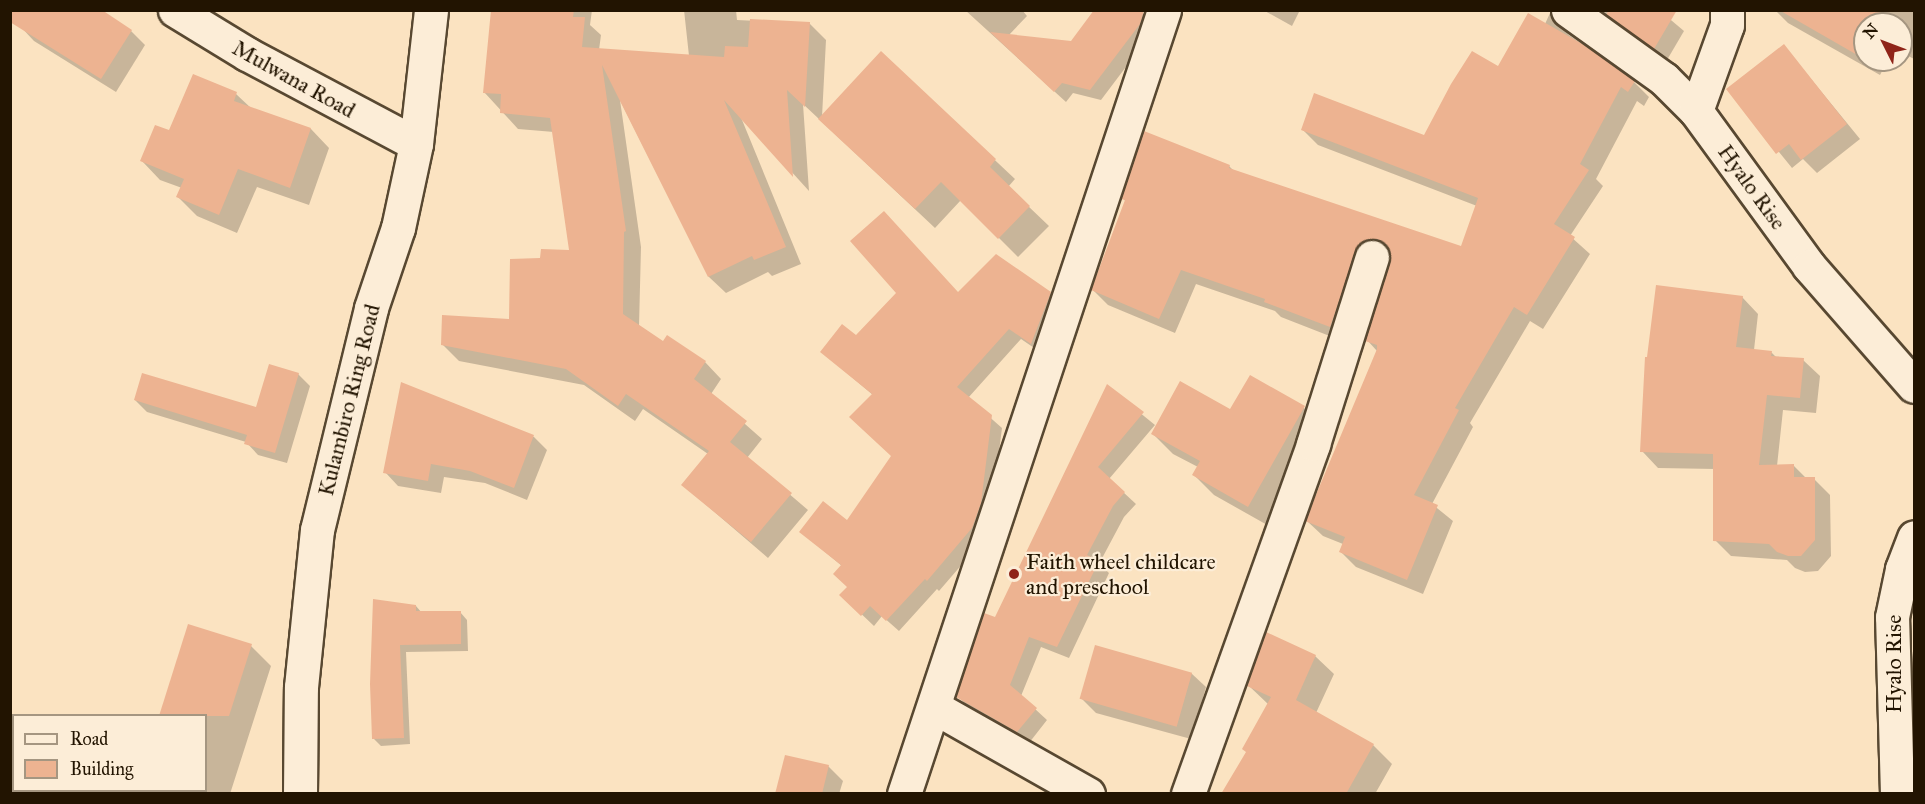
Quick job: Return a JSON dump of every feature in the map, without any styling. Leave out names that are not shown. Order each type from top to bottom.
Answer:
[{"type":"street","name":"Mulwana Road","points":[[175,10],[247,54],[416,144]]},
{"type":"street","name":"Kulambiro Ring Road","points":[[300,794],[301,687],[317,530],[371,308],[398,228],[416,144],[431,10]]},
{"type":"street","points":[[904,794],[1087,246],[1119,139],[1164,10]]},
{"type":"street","name":"Hyalo Rise","points":[[1568,10],[1664,80],[1696,111],[1809,266],[1914,386]]},
{"type":"street","points":[[1696,111],[1727,25],[1727,10]]},
{"type":"street","points":[[1188,794],[1313,444],[1372,257]]},
{"type":"street","name":"Hyalo Rise","points":[[1897,794],[1892,617],[1902,569],[1914,537]]},
{"type":"street","points":[[934,707],[1088,794]]},
{"type":"building","points":[[10,10],[102,10],[132,30],[101,79],[10,22]]},
{"type":"building","points":[[491,10],[574,10],[573,17],[585,17],[582,47],[724,57],[725,46],[748,47],[750,19],[810,22],[805,107],[787,90],[793,177],[724,100],[786,247],[754,260],[752,256],[708,277],[602,65],[626,231],[624,232],[623,314],[663,341],[667,335],[706,361],[694,379],[747,421],[730,442],[792,493],[751,542],[681,485],[709,451],[626,394],[618,406],[566,369],[441,345],[442,315],[509,319],[510,259],[540,258],[541,249],[569,250],[550,118],[500,113],[501,94],[483,93]]},
{"type":"building","points":[[1094,10],[1144,10],[1140,24],[1090,90],[1062,83],[1054,92],[990,32],[1071,41]]},
{"type":"building","points":[[1609,10],[1677,10],[1654,49],[1606,15]]},
{"type":"building","points":[[1779,10],[1883,10],[1882,12],[1853,12],[1853,53]]},
{"type":"building","points":[[1528,13],[1584,45],[1635,81],[1628,92],[1621,87],[1580,164],[1589,170],[1554,224],[1575,237],[1527,315],[1514,307],[1455,408],[1459,410],[1414,495],[1438,505],[1407,580],[1339,552],[1345,537],[1305,521],[1377,349],[1377,345],[1365,341],[1390,263],[1390,252],[1385,244],[1377,239],[1369,239],[1359,244],[1330,327],[1264,302],[1265,299],[1181,270],[1159,319],[1091,290],[1125,200],[1121,199],[1144,131],[1230,165],[1229,168],[1461,246],[1478,198],[1301,130],[1314,93],[1424,135],[1451,84],[1472,51],[1498,66]]},
{"type":"building","points":[[1784,44],[1847,124],[1801,160],[1789,144],[1776,154],[1726,89]]},
{"type":"building","points":[[881,51],[996,159],[990,167],[1030,206],[998,239],[941,182],[915,209],[818,119]]},
{"type":"building","points":[[193,74],[237,92],[234,101],[311,128],[290,188],[238,169],[219,215],[176,197],[184,179],[140,161],[155,125],[169,130]]},
{"type":"building","points":[[884,211],[958,292],[996,254],[1051,292],[1031,344],[1009,329],[957,387],[992,415],[981,503],[972,528],[927,581],[925,579],[886,621],[870,606],[861,616],[839,595],[847,587],[833,574],[841,565],[799,532],[823,501],[847,520],[891,456],[849,417],[872,394],[820,352],[842,324],[856,335],[896,293],[850,241]]},
{"type":"building","points":[[1656,285],[1743,296],[1736,347],[1772,351],[1771,356],[1804,358],[1800,398],[1767,395],[1759,465],[1794,464],[1794,477],[1815,477],[1815,540],[1801,556],[1788,556],[1777,552],[1769,544],[1713,541],[1713,454],[1640,452],[1645,357],[1647,357]]},
{"type":"building","points":[[269,364],[299,373],[275,453],[244,444],[247,435],[134,400],[142,373],[256,407]]},
{"type":"building","points":[[1250,375],[1305,406],[1248,507],[1192,475],[1200,461],[1151,434],[1180,381],[1230,409]]},
{"type":"building","points":[[401,382],[534,435],[514,488],[470,471],[431,464],[428,481],[383,473]]},
{"type":"building","points":[[1107,384],[1144,412],[1098,467],[1125,492],[1113,506],[1087,555],[1099,561],[1057,647],[1029,637],[1010,685],[1037,708],[1017,732],[956,697],[984,613],[995,617]]},
{"type":"building","points":[[373,599],[416,605],[416,611],[461,611],[461,644],[400,645],[404,738],[372,739],[370,684]]},
{"type":"building","points":[[188,624],[252,644],[229,716],[160,714]]},
{"type":"building","points":[[1266,632],[1316,655],[1296,700],[1374,744],[1346,794],[1221,794],[1246,752],[1242,749],[1271,697],[1247,686]]},
{"type":"building","points":[[1095,645],[1192,673],[1177,727],[1080,699]]},
{"type":"building","points":[[785,755],[829,765],[822,794],[775,794]]},
{"type":"place","name":"Faith wheel childcare and preschool","points":[[1014,574]]}]
